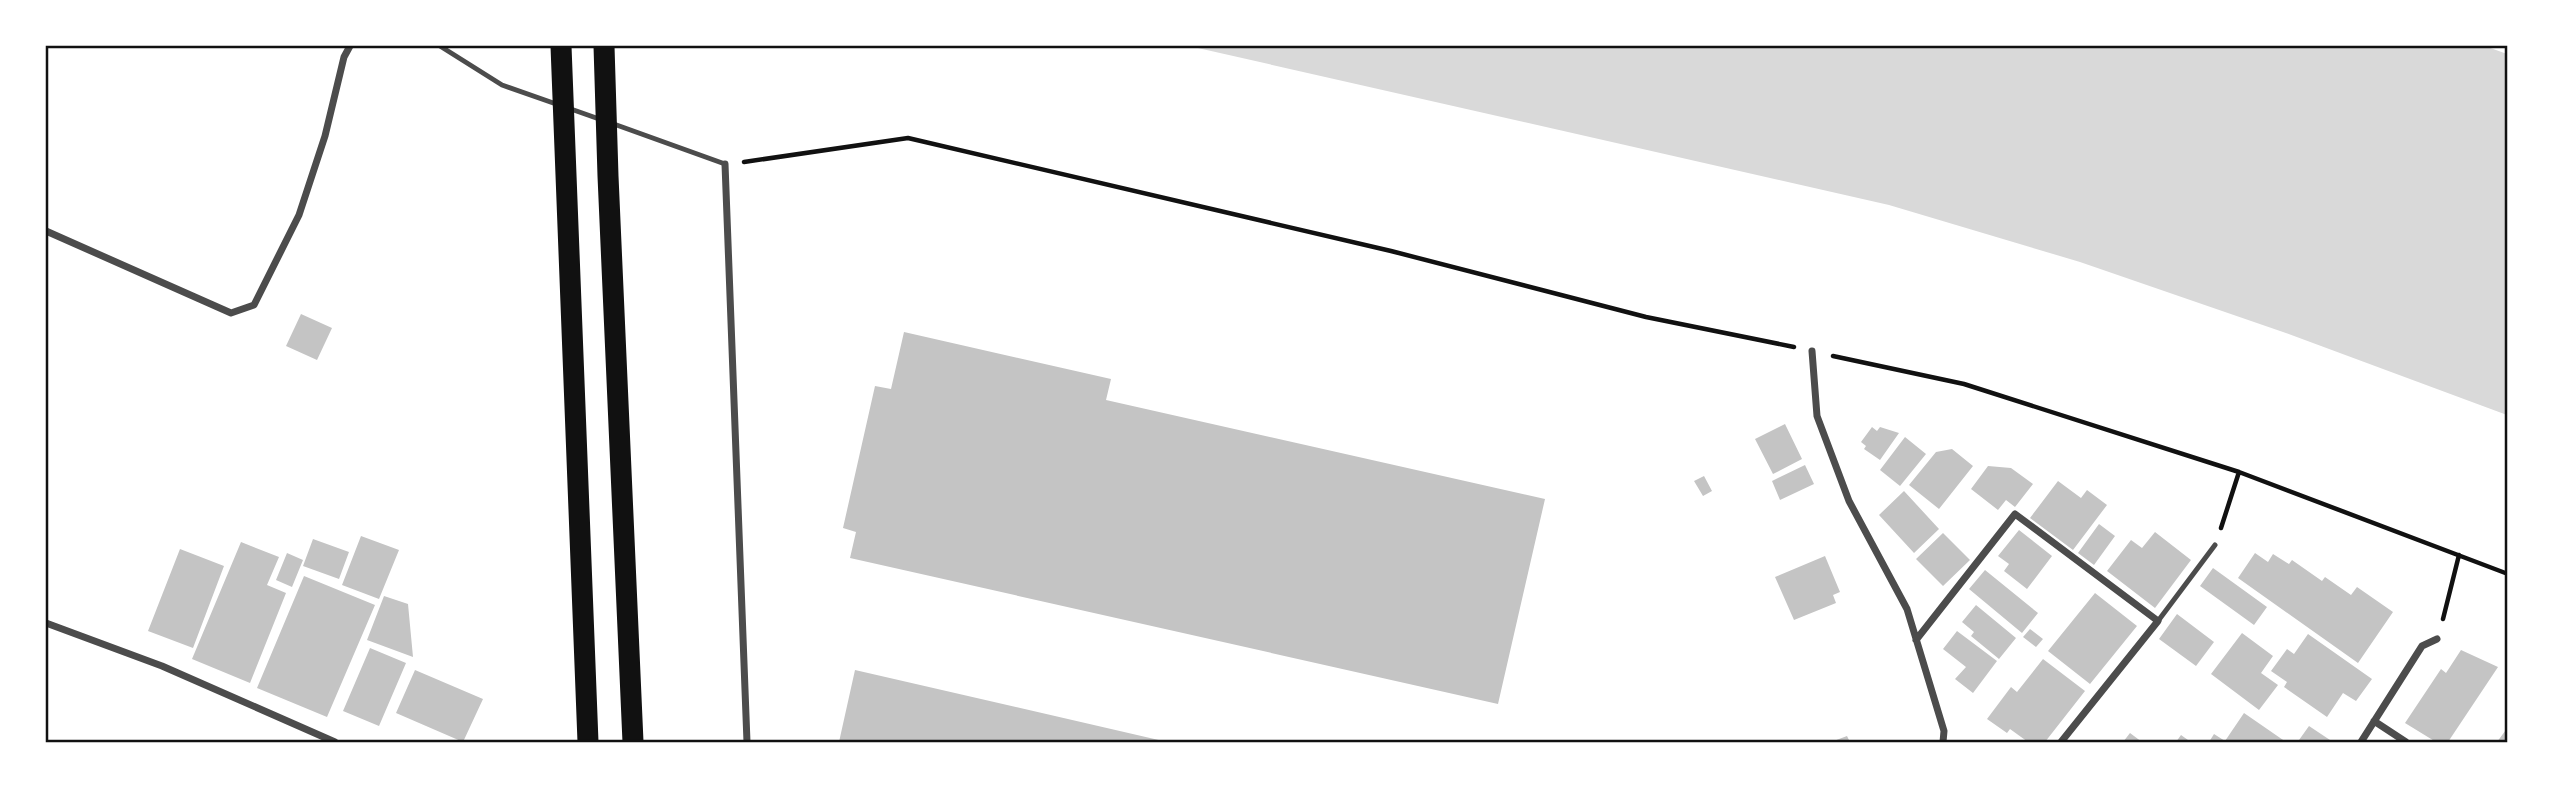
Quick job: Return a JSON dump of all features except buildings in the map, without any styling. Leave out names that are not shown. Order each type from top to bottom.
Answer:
[{"type":"highway","points":[[561,46],[588,743]]},
{"type":"highway","points":[[604,46],[633,743]]},
{"type":"street","points":[[46,231],[231,313],[254,305],[299,215],[325,136],[344,57],[350,46]]},
{"type":"street","points":[[726,164],[747,743]]},
{"type":"street","points":[[1812,351],[1817,416],[1849,501],[1907,609],[1944,731],[1943,743]]},
{"type":"street","points":[[1916,640],[2015,514],[2158,621],[2061,743]]},
{"type":"street","points":[[46,623],[162,666],[335,743]]},
{"type":"street","points":[[2361,743],[2422,646],[2437,639]]},
{"type":"street","points":[[2374,721],[2406,743]]},
{"type":"lane","points":[[440,46],[502,85],[726,164]]},
{"type":"lane","points":[[2158,621],[2215,545]]},
{"type":"path","points":[[726,164],[908,138],[1391,251],[1646,317],[1964,384],[2238,472],[2508,574]]},
{"type":"path","points":[[2215,545],[2238,472]]},
{"type":"path","points":[[2437,639],[2459,555]]},
{"type":"shaded area","points":[[1189,46],[2485,46],[2507,54],[2507,415],[2283,332],[2080,262],[1889,205]]}]
